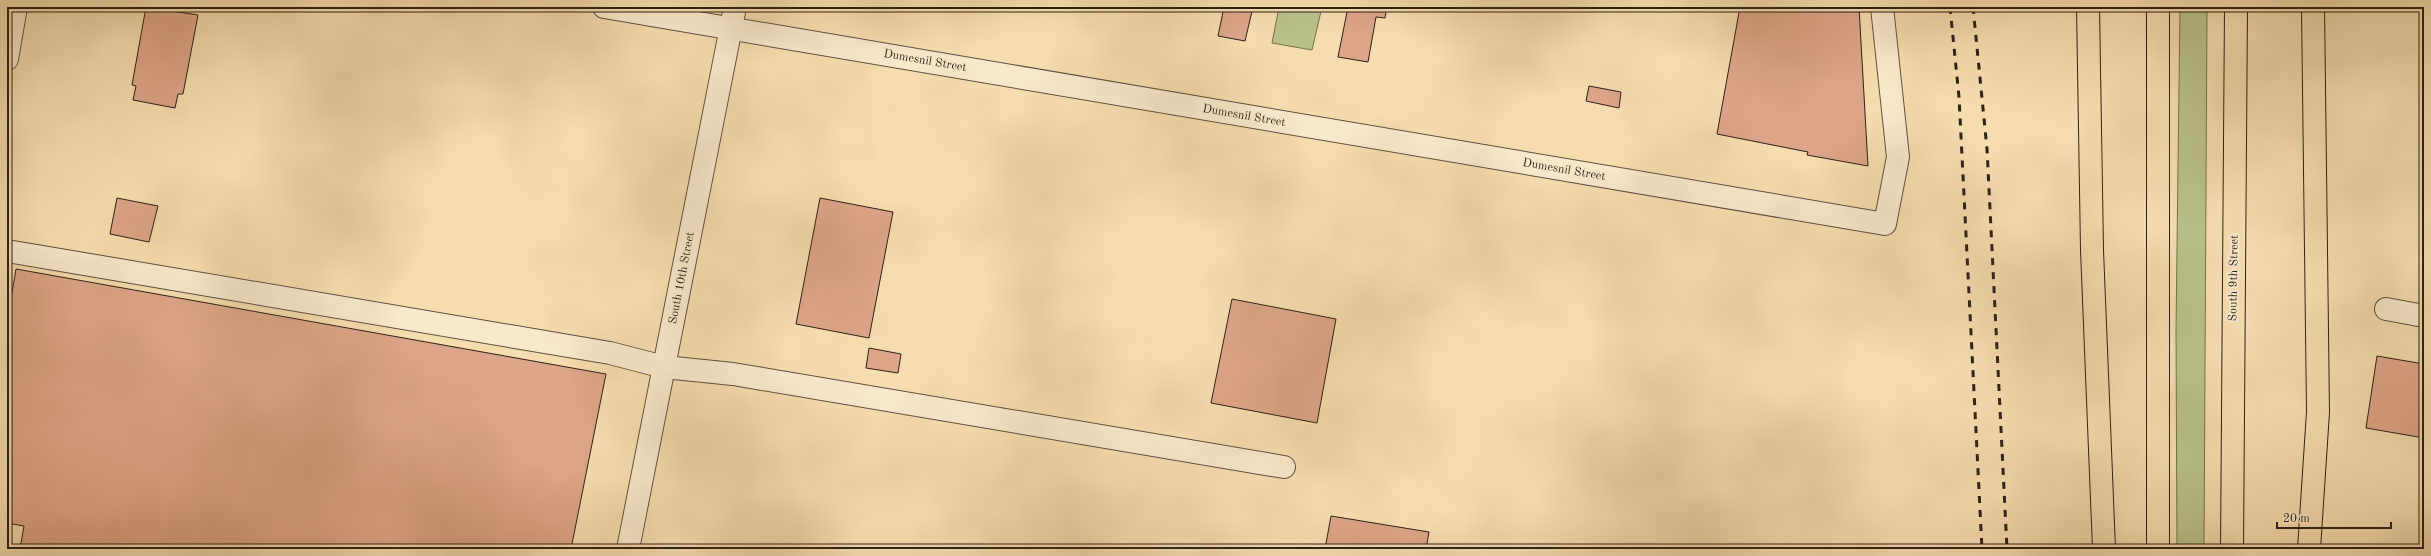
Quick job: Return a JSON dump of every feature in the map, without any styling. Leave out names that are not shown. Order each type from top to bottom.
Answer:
[{"type":"main road","points":[[2088,7],[2092,250],[2104,549]]},
{"type":"main road","points":[[2158,7],[2158,549]]},
{"type":"main road","name":"South 9th Street","points":[[2232,549],[2236,7]]},
{"type":"main road","points":[[2309,549],[2318,412],[2313,7]]},
{"type":"street","points":[[7,58],[16,7]]},
{"type":"street","name":"Dumesnil Street","points":[[604,7],[1885,224],[1898,157],[1882,7]]},
{"type":"street","name":"South 10th Street","points":[[628,549],[735,7]]},
{"type":"street","points":[[7,251],[610,353],[664,368],[733,374],[1284,467]]},
{"type":"street","points":[[2386,309],[2424,316]]},
{"type":"green space","points":[[1279,7],[1322,7],[1312,50],[1272,43]]},
{"type":"green space","points":[[2180,7],[2207,7],[2204,549],[2177,549],[2176,330]]},
{"type":"building","points":[[146,7],[198,15],[183,94],[178,94],[175,108],[133,100],[136,86],[132,85]]},
{"type":"building","points":[[1224,7],[1253,7],[1245,41],[1218,36]]},
{"type":"building","points":[[1348,7],[1387,7],[1385,18],[1376,17],[1368,62],[1338,57]]},
{"type":"building","points":[[1740,7],[1859,7],[1868,166],[1807,155],[1808,152],[1717,134]]},
{"type":"building","points":[[1589,86],[1621,92],[1619,108],[1586,101]]},
{"type":"building","points":[[117,198],[158,206],[149,242],[110,234]]},
{"type":"building","points":[[820,198],[893,212],[869,338],[796,324]]},
{"type":"building","points":[[16,269],[606,374],[571,549],[20,549],[24,526],[7,523],[7,322]]},
{"type":"building","points":[[1232,299],[1336,319],[1317,423],[1211,403]]},
{"type":"building","points":[[869,348],[901,354],[898,373],[866,368]]},
{"type":"building","points":[[2377,356],[2424,364],[2424,438],[2366,428]]},
{"type":"building","points":[[1331,516],[1429,532],[1426,549],[1325,549]]},
{"type":"railway","points":[[1950,7],[1959,97],[1982,549]]},
{"type":"railway","points":[[1973,7],[1987,149],[2007,549]]}]
